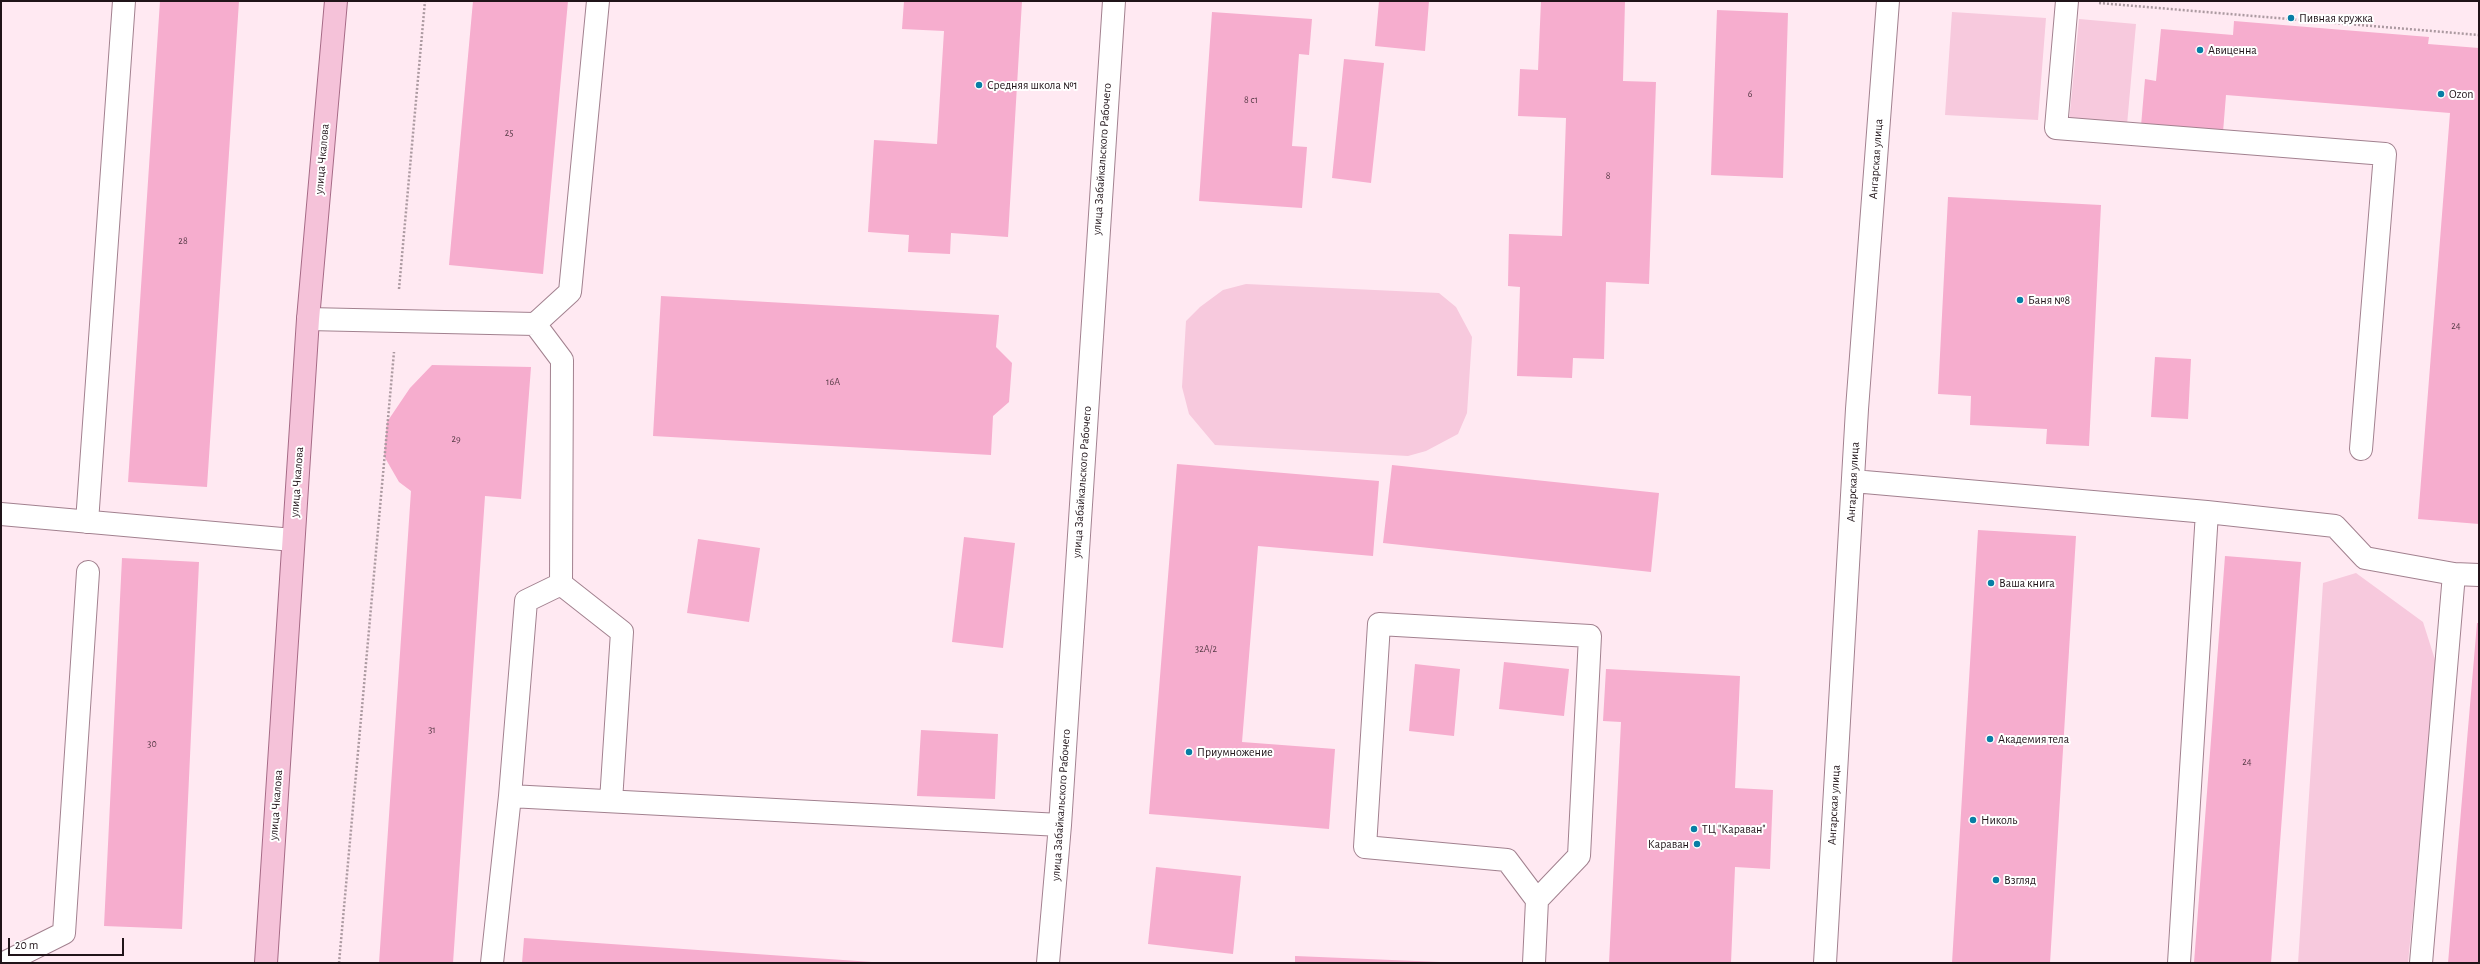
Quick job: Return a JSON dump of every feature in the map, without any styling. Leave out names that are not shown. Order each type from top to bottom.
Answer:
[{"type":"main road","name":"улица Чкалова","points":[[266,963],[308,319],[336,1]]},
{"type":"street","points":[[87,522],[124,1]]},
{"type":"street","points":[[308,319],[535,324],[570,292],[598,1]]},
{"type":"street","name":"улица Забайкальского Рабочего","points":[[1048,963],[1060,825],[1114,1]]},
{"type":"street","name":"Ангарская улица","points":[[1825,963],[1853,481],[1888,1]]},
{"type":"street","points":[[2067,1],[2056,128],[2385,154],[2361,449]]},
{"type":"street","points":[[535,324],[562,360],[561,584]]},
{"type":"street","points":[[1853,481],[2207,512],[2335,526],[2365,558],[2454,574],[2479,575]]},
{"type":"street","points":[[2179,963],[2207,512]]},
{"type":"street","points":[[1,514],[293,540]]},
{"type":"street","points":[[4,963],[64,933],[88,572]]},
{"type":"street","points":[[2421,963],[2454,574]]},
{"type":"street","points":[[492,963],[510,796],[526,601],[561,584]]},
{"type":"street","points":[[561,584],[622,632],[611,801]]},
{"type":"street","points":[[1534,963],[1537,900],[1507,860],[1365,847],[1379,624],[1590,636],[1579,856],[1537,900]]},
{"type":"street","points":[[510,796],[1060,825]]},
{"type":"path","points":[[339,963],[425,1]]},
{"type":"path","points":[[2095,2],[2479,35]]},
{"type":"shaded area","points":[[1952,12],[2046,18],[2038,120],[1945,115]]},
{"type":"shaded area","points":[[2079,19],[2136,24],[2127,125],[2069,122]]},
{"type":"shaded area","points":[[1246,284],[1439,293],[1456,307],[1472,337],[1467,413],[1458,434],[1426,451],[1408,456],[1215,445],[1189,414],[1182,387],[1186,321],[1200,307],[1223,290]]},
{"type":"shaded area","points":[[2356,573],[2423,622],[2437,666],[2408,963],[2298,963],[2323,583]]},
{"type":"building","points":[[160,1],[239,1],[207,487],[128,482]]},
{"type":"building","points":[[473,1],[568,1],[543,274],[449,265]]},
{"type":"building","name":"Средняя школа №1","points":[[904,1],[1022,1],[1008,237],[951,233],[950,254],[908,252],[909,235],[868,232],[874,140],[937,144],[944,31],[902,29]]},
{"type":"building","points":[[1379,1],[1429,1],[1425,51],[1375,46]]},
{"type":"building","points":[[1541,1],[1625,1],[1623,81],[1656,82],[1649,284],[1606,282],[1604,359],[1573,358],[1572,378],[1517,376],[1520,287],[1508,286],[1509,234],[1562,236],[1566,118],[1518,116],[1520,69],[1538,70]]},
{"type":"building","points":[[1717,10],[1788,13],[1783,178],[1711,175]]},
{"type":"building","points":[[1212,12],[1312,19],[1309,55],[1299,54],[1292,146],[1307,147],[1302,208],[1199,201]]},
{"type":"building","points":[[2234,21],[2429,37],[2428,44],[2479,48],[2479,524],[2418,519],[2450,113],[2226,95],[2223,132],[2141,126],[2145,79],[2156,81],[2161,29],[2233,35]]},
{"type":"building","points":[[1344,59],[1384,63],[1371,183],[1332,178]]},
{"type":"building","name":"Баня №8","points":[[1948,197],[2101,205],[2089,446],[2046,444],[2047,429],[1970,425],[1971,396],[1938,394]]},
{"type":"building","points":[[661,296],[999,315],[996,347],[1012,363],[1009,402],[993,416],[991,455],[653,436]]},
{"type":"building","points":[[2155,357],[2191,359],[2188,419],[2151,417]]},
{"type":"building","points":[[432,365],[531,367],[521,499],[485,496],[453,963],[379,963],[411,491],[399,482],[384,456],[387,422],[410,388]]},
{"type":"building","points":[[1177,464],[1379,481],[1373,556],[1258,546],[1242,742],[1335,749],[1329,829],[1149,814]]},
{"type":"building","points":[[1392,465],[1659,493],[1651,572],[1383,543]]},
{"type":"building","points":[[1978,530],[2076,536],[2050,963],[1952,963]]},
{"type":"building","points":[[964,537],[1015,543],[1003,648],[952,642]]},
{"type":"building","points":[[698,539],[760,548],[749,622],[687,613]]},
{"type":"building","points":[[2225,556],[2301,562],[2271,963],[2194,963]]},
{"type":"building","points":[[122,558],[199,562],[182,929],[104,926]]},
{"type":"building","points":[[2477,623],[2479,623],[2479,963],[2448,963]]},
{"type":"building","points":[[1504,662],[1569,669],[1564,716],[1499,709]]},
{"type":"building","points":[[1415,664],[1460,669],[1454,736],[1409,731]]},
{"type":"building","name":"ТЦ \"Караван\"","points":[[1606,669],[1740,676],[1735,788],[1773,790],[1770,869],[1735,867],[1731,963],[1609,963],[1621,722],[1603,721]]},
{"type":"building","points":[[921,730],[998,734],[995,799],[917,796]]},
{"type":"building","points":[[1156,867],[1241,876],[1233,954],[1148,944]]},
{"type":"building","points":[[524,938],[872,962],[872,963],[522,963]]},
{"type":"building","points":[[1295,956],[1440,962],[1440,963],[1295,963]]},
{"type":"place","name":"Пивная кружка","points":[[2291,18]]},
{"type":"place","name":"Авиценна","points":[[2200,50]]},
{"type":"place","name":"Средняя школа №1","points":[[979,85]]},
{"type":"place","name":"Ozon","points":[[2441,94]]},
{"type":"place","name":"Баня №8","points":[[2020,300]]},
{"type":"place","name":"Ваша книга","points":[[1991,583]]},
{"type":"place","name":"Академия тела","points":[[1990,739]]},
{"type":"place","name":"Приумножение","points":[[1189,752]]},
{"type":"place","name":"Николь","points":[[1973,820]]},
{"type":"place","name":"ТЦ \"Караван\"","points":[[1694,829]]},
{"type":"place","name":"Караван","points":[[1697,844]]},
{"type":"place","name":"Взгляд","points":[[1996,880]]}]
